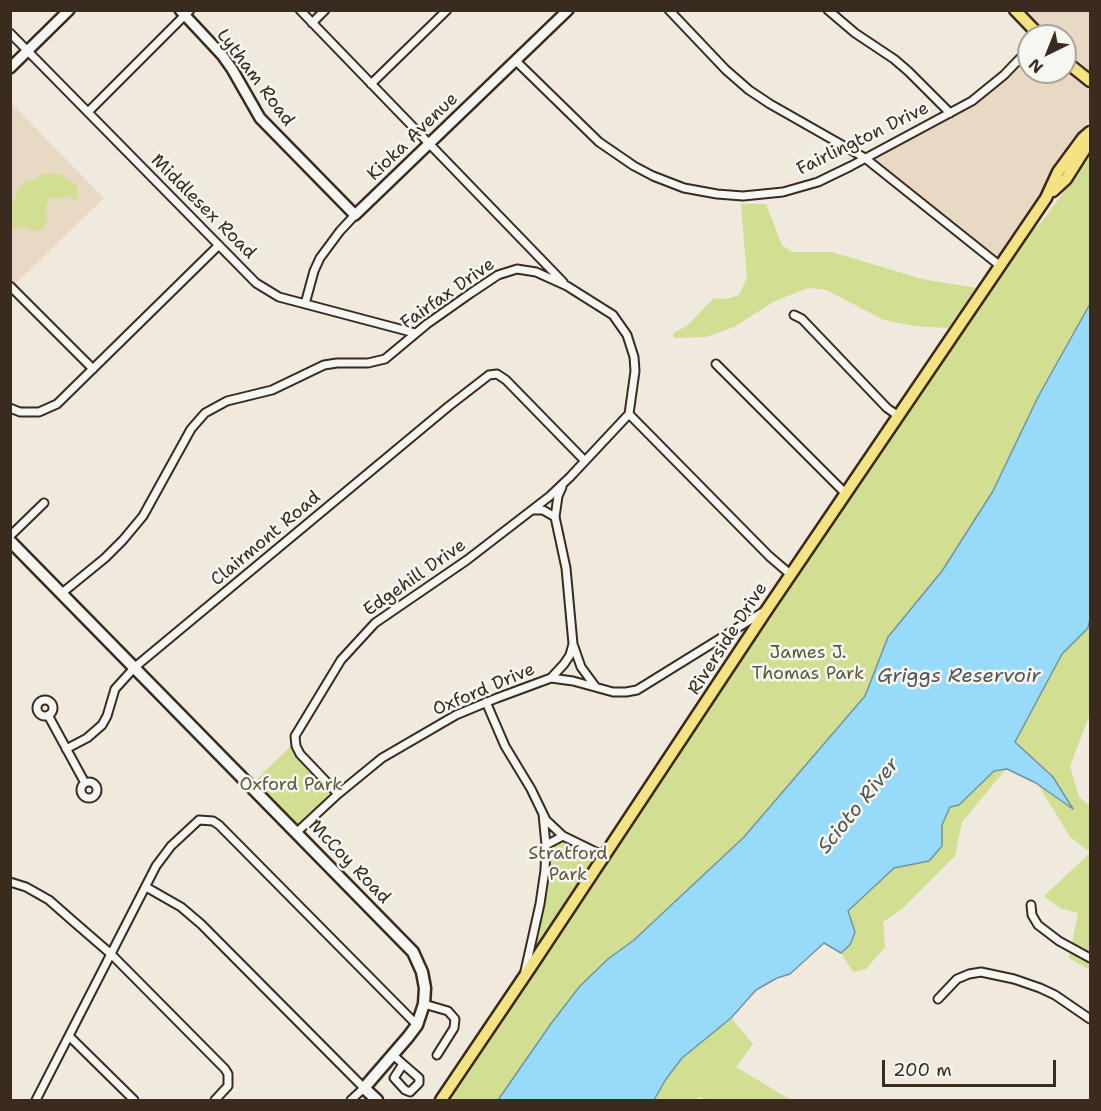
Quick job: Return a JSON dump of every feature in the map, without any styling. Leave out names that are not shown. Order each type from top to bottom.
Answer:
[{"type":"main road","points":[[1015,10],[1028,24]]},
{"type":"main road","points":[[1077,71],[1090,81]]},
{"type":"main road","name":"Riverside Drive","points":[[1046,198],[1058,172],[1090,132]]},
{"type":"main road","name":"Riverside Drive","points":[[441,1101],[790,574],[999,265],[1046,198],[1066,178],[1090,141]]},
{"type":"main road","name":"McCoy Road","points":[[10,541],[413,952],[424,980],[424,1004],[417,1024],[364,1088]]},
{"type":"main road","points":[[364,1088],[377,1101]]},
{"type":"street","points":[[10,68],[69,10]]},
{"type":"street","points":[[300,10],[567,286]]},
{"type":"street","points":[[312,23],[325,10]]},
{"type":"street","points":[[371,84],[447,10]]},
{"type":"street","name":"Kioka Avenue","points":[[305,304],[320,258],[340,231],[568,10]]},
{"type":"street","points":[[669,10],[726,70],[756,95],[866,158],[999,265]]},
{"type":"street","points":[[828,10],[855,33],[901,65],[950,113]]},
{"type":"street","points":[[88,112],[185,12]]},
{"type":"street","name":"Lytham Road","points":[[185,12],[227,62],[260,118],[355,215]]},
{"type":"street","name":"Middlesex Road","points":[[10,33],[256,283],[279,297],[415,333]]},
{"type":"street","name":"Fairlington Drive","points":[[516,61],[599,142],[620,157],[653,176],[684,188],[743,196],[783,192],[818,182],[972,101],[1017,61]]},
{"type":"street","points":[[10,408],[20,412],[30,412],[49,409],[57,404],[219,245]]},
{"type":"street","name":"Fairfax Drive","points":[[62,593],[105,558],[143,516],[191,429],[205,413],[227,401],[281,386],[324,365],[368,363],[385,359],[415,333],[508,270],[532,271],[567,286],[613,315],[632,346],[635,371],[628,414]]},
{"type":"street","points":[[10,286],[93,369]]},
{"type":"street","points":[[794,315],[802,319],[897,416]]},
{"type":"street","points":[[716,364],[845,493]]},
{"type":"street","name":"Clairmont Road","points":[[66,749],[87,738],[102,725],[115,689],[135,667],[489,375],[500,375],[506,380],[585,461]]},
{"type":"street","points":[[628,414],[769,556],[790,574]]},
{"type":"street","name":"Edgehill Drive","points":[[338,794],[300,754],[295,736],[341,660],[375,623],[467,560],[532,511],[563,484],[628,414]]},
{"type":"street","points":[[563,484],[558,496],[555,517],[566,568],[573,644],[581,666],[597,687]]},
{"type":"street","points":[[10,536],[44,503]]},
{"type":"street","points":[[532,511],[543,510],[555,517]]},
{"type":"street","name":"Oxford Drive","points":[[297,832],[382,758],[438,724],[486,702],[551,678],[573,681],[612,692],[637,690],[766,610]]},
{"type":"street","points":[[551,678],[570,655],[573,644]]},
{"type":"street","points":[[486,702],[505,746],[552,827],[563,836],[604,856]]},
{"type":"street","points":[[48,715],[85,783]]},
{"type":"street","points":[[523,980],[540,904],[546,844],[543,814]]},
{"type":"street","points":[[36,1101],[156,866],[171,846],[199,820],[213,820],[219,825],[417,1024]]},
{"type":"street","points":[[546,844],[563,836]]},
{"type":"street","points":[[10,882],[26,887],[49,900],[111,954],[225,1069],[229,1077],[227,1087],[215,1101]]},
{"type":"street","points":[[146,887],[181,907],[201,924],[364,1088],[351,1101]]},
{"type":"street","points":[[1031,905],[1032,915],[1038,925],[1059,941],[1090,958]]},
{"type":"street","points":[[938,999],[957,979],[981,972],[1014,979],[1040,988],[1055,995],[1090,1019]]},
{"type":"street","points":[[424,1004],[448,1011],[456,1019],[454,1028],[437,1055]]},
{"type":"street","points":[[69,1036],[134,1101]]},
{"type":"street","points":[[393,1055],[403,1064]]},
{"type":"shaded area","points":[[1015,11],[1090,11],[1090,119],[994,261],[865,158],[972,101],[1017,60],[1017,84],[1077,84],[1077,24],[1028,24]]},
{"type":"shaded area","points":[[10,102],[104,198],[14,285],[10,282]]},
{"type":"green space","name":"James J. Thomas Park","points":[[1090,156],[1090,304],[1038,397],[993,491],[942,571],[888,637],[865,696],[744,837],[634,940],[580,986],[498,1100],[441,1100],[1012,246],[1041,223]]},
{"type":"green space","points":[[41,174],[62,175],[75,184],[78,199],[72,200],[70,196],[49,198],[45,209],[48,221],[40,231],[27,229],[25,226],[11,230],[11,203],[16,198],[18,188],[28,181],[35,180]]},
{"type":"green space","points":[[741,204],[766,204],[782,245],[792,252],[832,252],[922,279],[976,288],[948,328],[914,326],[884,320],[826,290],[808,288],[775,301],[734,327],[706,337],[674,338],[673,333],[687,326],[714,298],[726,299],[739,295],[747,278]]},
{"type":"green space","points":[[1090,619],[1090,714],[1070,766],[1079,797],[1090,806],[1090,852],[1070,837],[1037,783],[1072,808],[1053,777],[1015,742],[1062,654],[1087,628]]},
{"type":"green space","name":"Oxford Park","points":[[293,744],[330,791],[328,799],[307,820],[299,824],[293,822],[254,782]]},
{"type":"green space","points":[[1006,769],[962,822],[955,856],[903,908],[883,922],[885,947],[866,969],[853,972],[841,953],[850,945],[848,911],[894,868],[929,861],[942,846],[942,825],[950,807],[959,805],[994,771]]},
{"type":"green space","name":"Stratford Park","points":[[564,838],[593,854],[594,863],[536,951],[533,948],[548,847]]},
{"type":"green space","points":[[1090,853],[1090,970],[1069,958],[1078,913],[1060,908],[1044,896]]},
{"type":"green space","points":[[731,1018],[753,1044],[736,1067],[791,1100],[707,1100],[700,1097],[696,1100],[654,1100],[682,1058]]},
{"type":"water","name":"Griggs Reservoir","points":[[1090,304],[1090,619],[1088,628],[1062,654],[1015,742],[1053,777],[1073,809],[1036,783],[1007,769],[994,771],[959,805],[950,807],[942,825],[942,846],[929,861],[894,868],[848,911],[855,932],[850,945],[841,953],[824,943],[790,974],[777,978],[756,990],[731,1018],[682,1058],[654,1100],[498,1100],[580,986],[608,959],[634,940],[744,837],[865,696],[888,637],[942,571],[993,491],[1038,397]]},
{"type":"water label","name":"Scioto River","points":[[859,806]]}]
